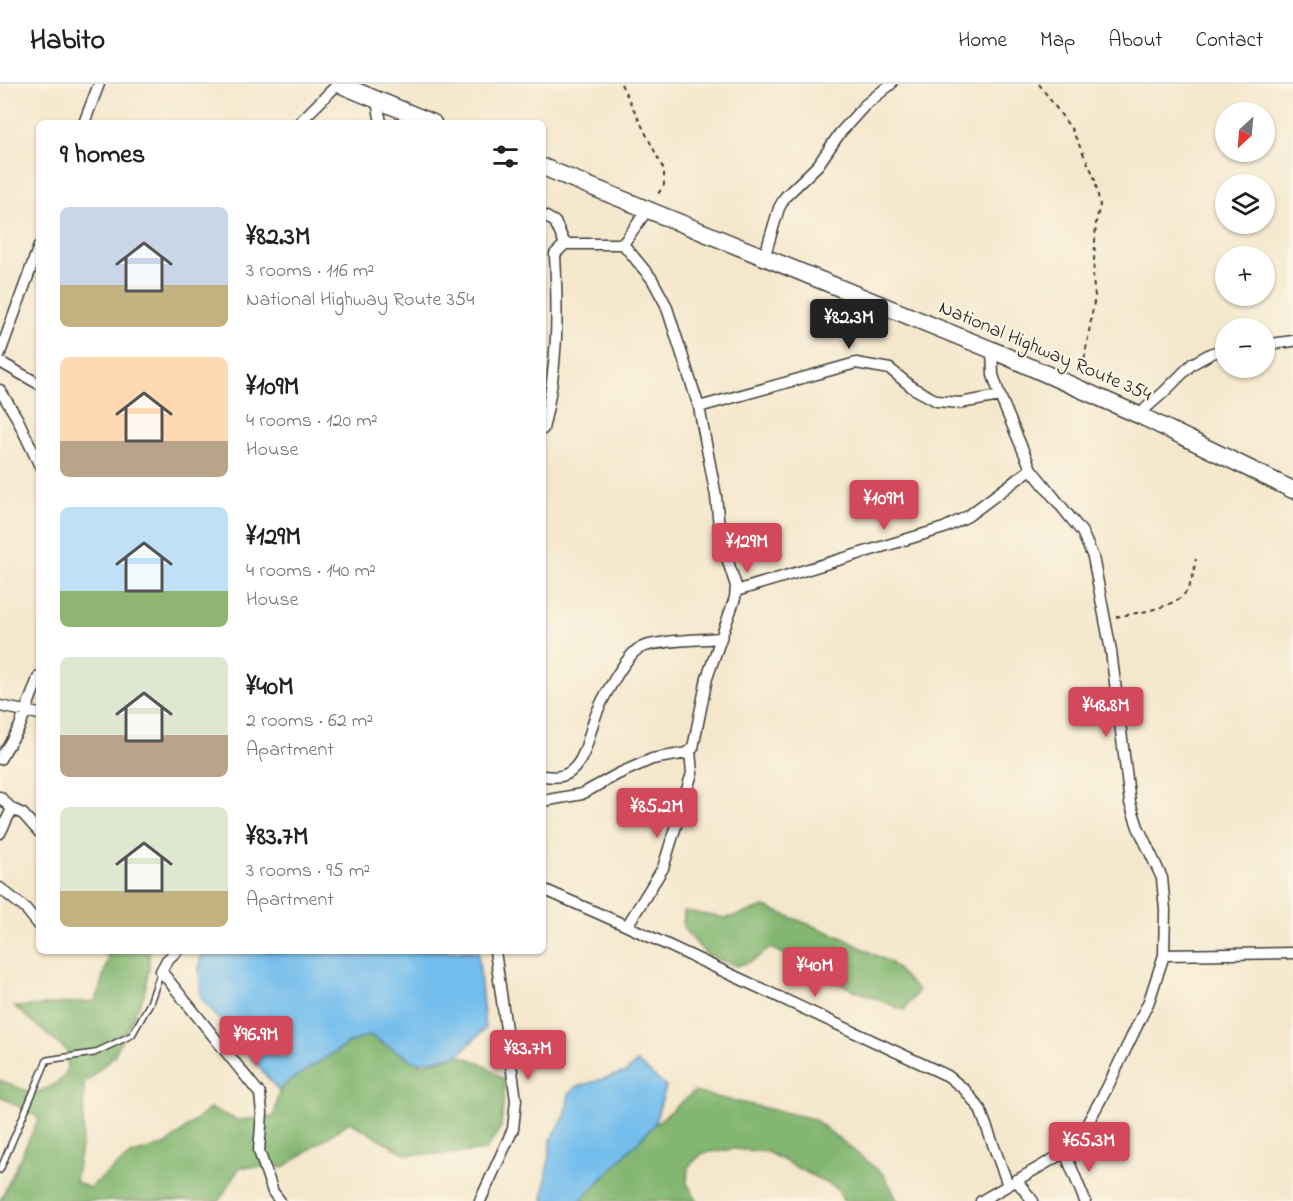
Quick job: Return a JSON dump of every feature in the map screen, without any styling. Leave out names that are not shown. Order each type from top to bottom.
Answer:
[{"type":"highway","points":[[338,84],[425,120]]},
{"type":"highway","name":"National Highway Route 354","points":[[546,168],[992,350],[1141,416],[1293,490]]},
{"type":"street","points":[[85,120],[99,84]]},
{"type":"street","points":[[302,120],[338,84]]},
{"type":"street","points":[[764,258],[779,208],[785,197],[818,165],[840,133],[865,105],[891,84]]},
{"type":"street","points":[[377,101],[380,120]]},
{"type":"street","points":[[623,244],[648,209]]},
{"type":"street","points":[[546,216],[555,222],[565,244]]},
{"type":"street","points":[[546,394],[558,314],[555,254],[565,244],[623,244]]},
{"type":"street","points":[[546,800],[582,794],[652,759],[687,753],[693,748],[707,678],[736,591],[720,537],[716,496],[699,407],[666,306],[652,279],[623,244]]},
{"type":"street","points":[[0,353],[36,254]]},
{"type":"street","points":[[1275,343],[1293,341]]},
{"type":"street","points":[[981,1201],[1054,1158],[1080,1137],[1107,1088],[1149,1001],[1164,955],[1165,910],[1162,878],[1138,827],[1130,803],[1105,620],[1093,557],[1082,532],[1031,469],[993,375],[992,350]]},
{"type":"street","points":[[1141,416],[1146,408],[1192,364],[1215,352]]},
{"type":"street","points":[[0,362],[36,382]]},
{"type":"street","points":[[699,407],[856,363],[890,369],[913,388],[937,401],[960,403],[1000,396]]},
{"type":"street","points":[[0,390],[17,418],[36,458]]},
{"type":"street","points":[[736,591],[944,528],[968,516],[1031,469]]},
{"type":"street","points":[[546,776],[561,777],[570,772],[582,759],[596,714],[628,659],[639,649],[652,644],[720,638]]},
{"type":"street","points":[[0,759],[19,728],[36,684]]},
{"type":"street","points":[[0,706],[36,714]]},
{"type":"street","points":[[627,926],[663,868],[692,773],[690,751]]},
{"type":"street","points":[[0,797],[12,809],[23,814],[36,829]]},
{"type":"street","points":[[0,833],[12,809]]},
{"type":"street","points":[[0,888],[26,909],[36,921]]},
{"type":"street","points":[[546,890],[948,1076],[965,1090],[980,1109],[1012,1183],[1033,1201]]},
{"type":"street","points":[[1164,955],[1293,953]]},
{"type":"street","points":[[174,954],[161,971],[260,1094],[262,1113],[259,1151],[273,1192],[280,1201]]},
{"type":"street","points":[[480,1201],[513,1129],[516,1100],[495,954]]},
{"type":"street","points":[[1064,1150],[1085,1201]]},
{"type":"lane","points":[[0,1170],[47,1060],[94,1053],[132,1035],[150,1003],[161,971]]},
{"type":"path","points":[[621,84],[664,170],[664,185],[648,209]]},
{"type":"path","points":[[1039,84],[1072,130],[1094,177],[1100,205],[1096,222],[1094,257],[1095,296],[1079,388]]},
{"type":"path","points":[[1105,620],[1173,603],[1182,597],[1189,586],[1196,558]]},
{"type":"green space","points":[[765,907],[841,937],[891,963],[918,991],[904,1010],[847,987],[771,948],[752,961],[737,966],[707,955],[683,928],[684,911],[727,918]]},
{"type":"green space","points":[[106,954],[149,954],[149,967],[144,995],[114,1056],[84,1084],[83,1135],[75,1181],[89,1188],[130,1155],[167,1144],[210,1108],[237,1120],[274,1117],[279,1091],[286,1083],[354,1039],[369,1035],[422,1065],[458,1055],[481,1063],[505,1081],[501,1127],[486,1150],[450,1154],[406,1154],[350,1122],[284,1167],[240,1167],[219,1201],[0,1201],[39,1118],[0,1096],[0,1080],[34,1094],[61,1080],[67,1069],[67,1051],[15,1007],[96,1001],[109,956]]},
{"type":"green space","points":[[694,1092],[814,1119],[884,1175],[898,1201],[843,1201],[838,1189],[767,1152],[734,1149],[703,1153],[688,1167],[687,1183],[697,1201],[580,1201],[654,1125]]},
{"type":"water","points":[[202,954],[478,954],[485,1029],[458,1055],[417,1063],[369,1035],[349,1043],[286,1083],[279,1091],[201,998],[199,969]]},
{"type":"water","points":[[637,1062],[666,1087],[654,1125],[580,1201],[543,1201],[551,1140],[565,1116],[569,1094],[576,1087],[626,1072]]}]
